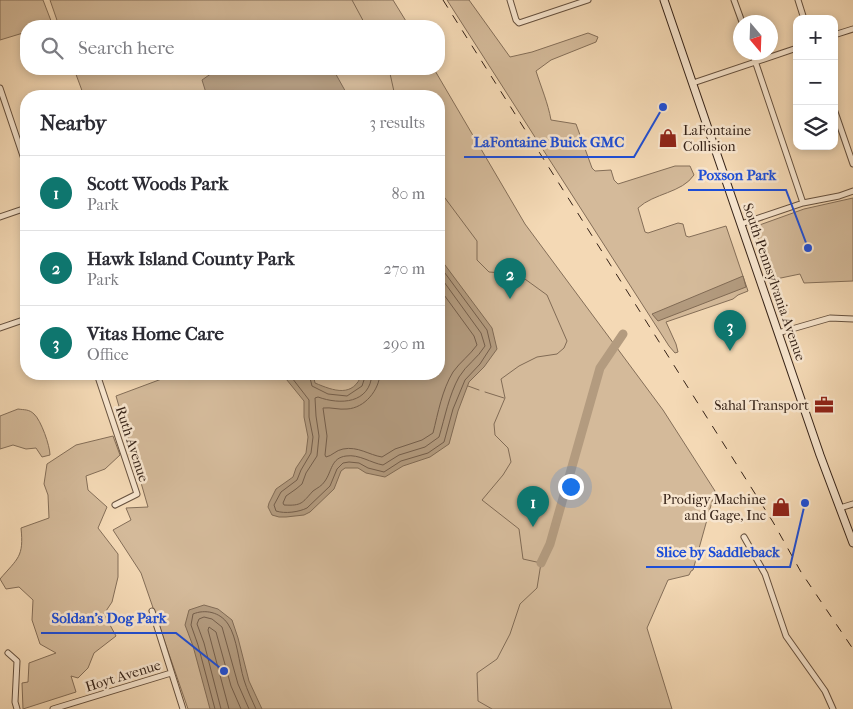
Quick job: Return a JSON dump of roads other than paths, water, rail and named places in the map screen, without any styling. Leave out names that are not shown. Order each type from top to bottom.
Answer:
[{"type":"main road","name":"South Pennsylvania Avenue","points":[[664,0],[778,333],[853,543]]},
{"type":"street","points":[[510,0],[516,20],[519,23],[588,0]]},
{"type":"street","points":[[734,0],[739,15]]},
{"type":"street","points":[[798,0],[803,15]]},
{"type":"street","points":[[838,34],[853,29]]},
{"type":"street","points":[[693,83],[793,49]]},
{"type":"street","points":[[755,62],[803,203]]},
{"type":"street","points":[[0,88],[20,147]]},
{"type":"street","points":[[838,121],[853,164]]},
{"type":"street","points":[[741,224],[803,203],[840,196],[853,191]]},
{"type":"street","points":[[0,217],[20,210]]},
{"type":"street","points":[[778,333],[830,318],[853,319]]},
{"type":"street","points":[[0,328],[20,321]]},
{"type":"street","name":"Ruth Avenue","points":[[99,380],[137,494],[114,505]]},
{"type":"street","points":[[840,508],[853,504]]},
{"type":"street","points":[[744,537],[765,574],[786,636],[825,691],[833,709]]},
{"type":"street","points":[[152,611],[183,709]]},
{"type":"street","points":[[8,653],[17,661],[15,702],[17,709]]},
{"type":"street","name":"Hoyt Avenue","points":[[53,709],[171,673]]},
{"type":"water","points":[[209,75],[336,75],[345,90],[205,90],[202,80]]},
{"type":"water","points":[[445,265],[492,328],[497,349],[484,367],[469,382],[458,411],[449,444],[430,457],[403,466],[385,477],[366,473],[358,468],[345,468],[341,471],[334,489],[310,512],[304,515],[286,517],[272,515],[268,507],[269,503],[276,489],[293,477],[296,468],[306,453],[308,437],[304,417],[304,401],[287,380],[314,380],[315,383],[336,390],[348,390],[359,380],[445,380]]},
{"type":"water","points":[[743,276],[746,287],[658,321],[652,314]]},
{"type":"water","points":[[204,605],[218,609],[232,620],[249,681],[262,709],[210,709],[193,646],[185,625],[189,610]]},
{"type":"waterway","points":[[352,0],[363,20]]},
{"type":"waterway","points":[[390,75],[394,90]]},
{"type":"waterway","points":[[445,198],[477,241],[477,260],[489,272],[518,274],[547,295],[567,341],[564,348],[557,354],[537,357],[519,366],[501,379],[505,398],[494,424],[495,435],[508,448],[511,462],[503,475],[482,500],[519,529],[523,559],[541,563],[537,588],[520,604],[510,634],[497,659],[477,673],[478,701],[492,709]]},
{"type":"waterway","points":[[541,563],[550,544],[600,368],[623,334]]},
{"type":"waterway","points":[[468,386],[479,390]]},
{"type":"waterway","points":[[485,392],[504,398]]},
{"type":"railway","points":[[443,0],[773,522],[801,572],[853,649]]},
{"type":"place","name":"LaFontaine Buick GMC","points":[[663,107]]},
{"type":"place","name":"LaFontaine Collision","points":[[668,138]]},
{"type":"place","name":"Poxson Park","points":[[808,248]]},
{"type":"place","name":"Hawk Island County Park","points":[[510,299]]},
{"type":"place","name":"Vitas Home Care","points":[[730,351]]},
{"type":"place","name":"Sahal Transport","points":[[824,405]]},
{"type":"place","name":"Slice by Saddleback","points":[[805,503]]},
{"type":"place","name":"Prodigy Machine and Gage, Inc","points":[[781,507]]},
{"type":"place","name":"Scott Woods Park","points":[[533,527]]},
{"type":"place","name":"Soldan's Dog Park","points":[[224,671]]}]
